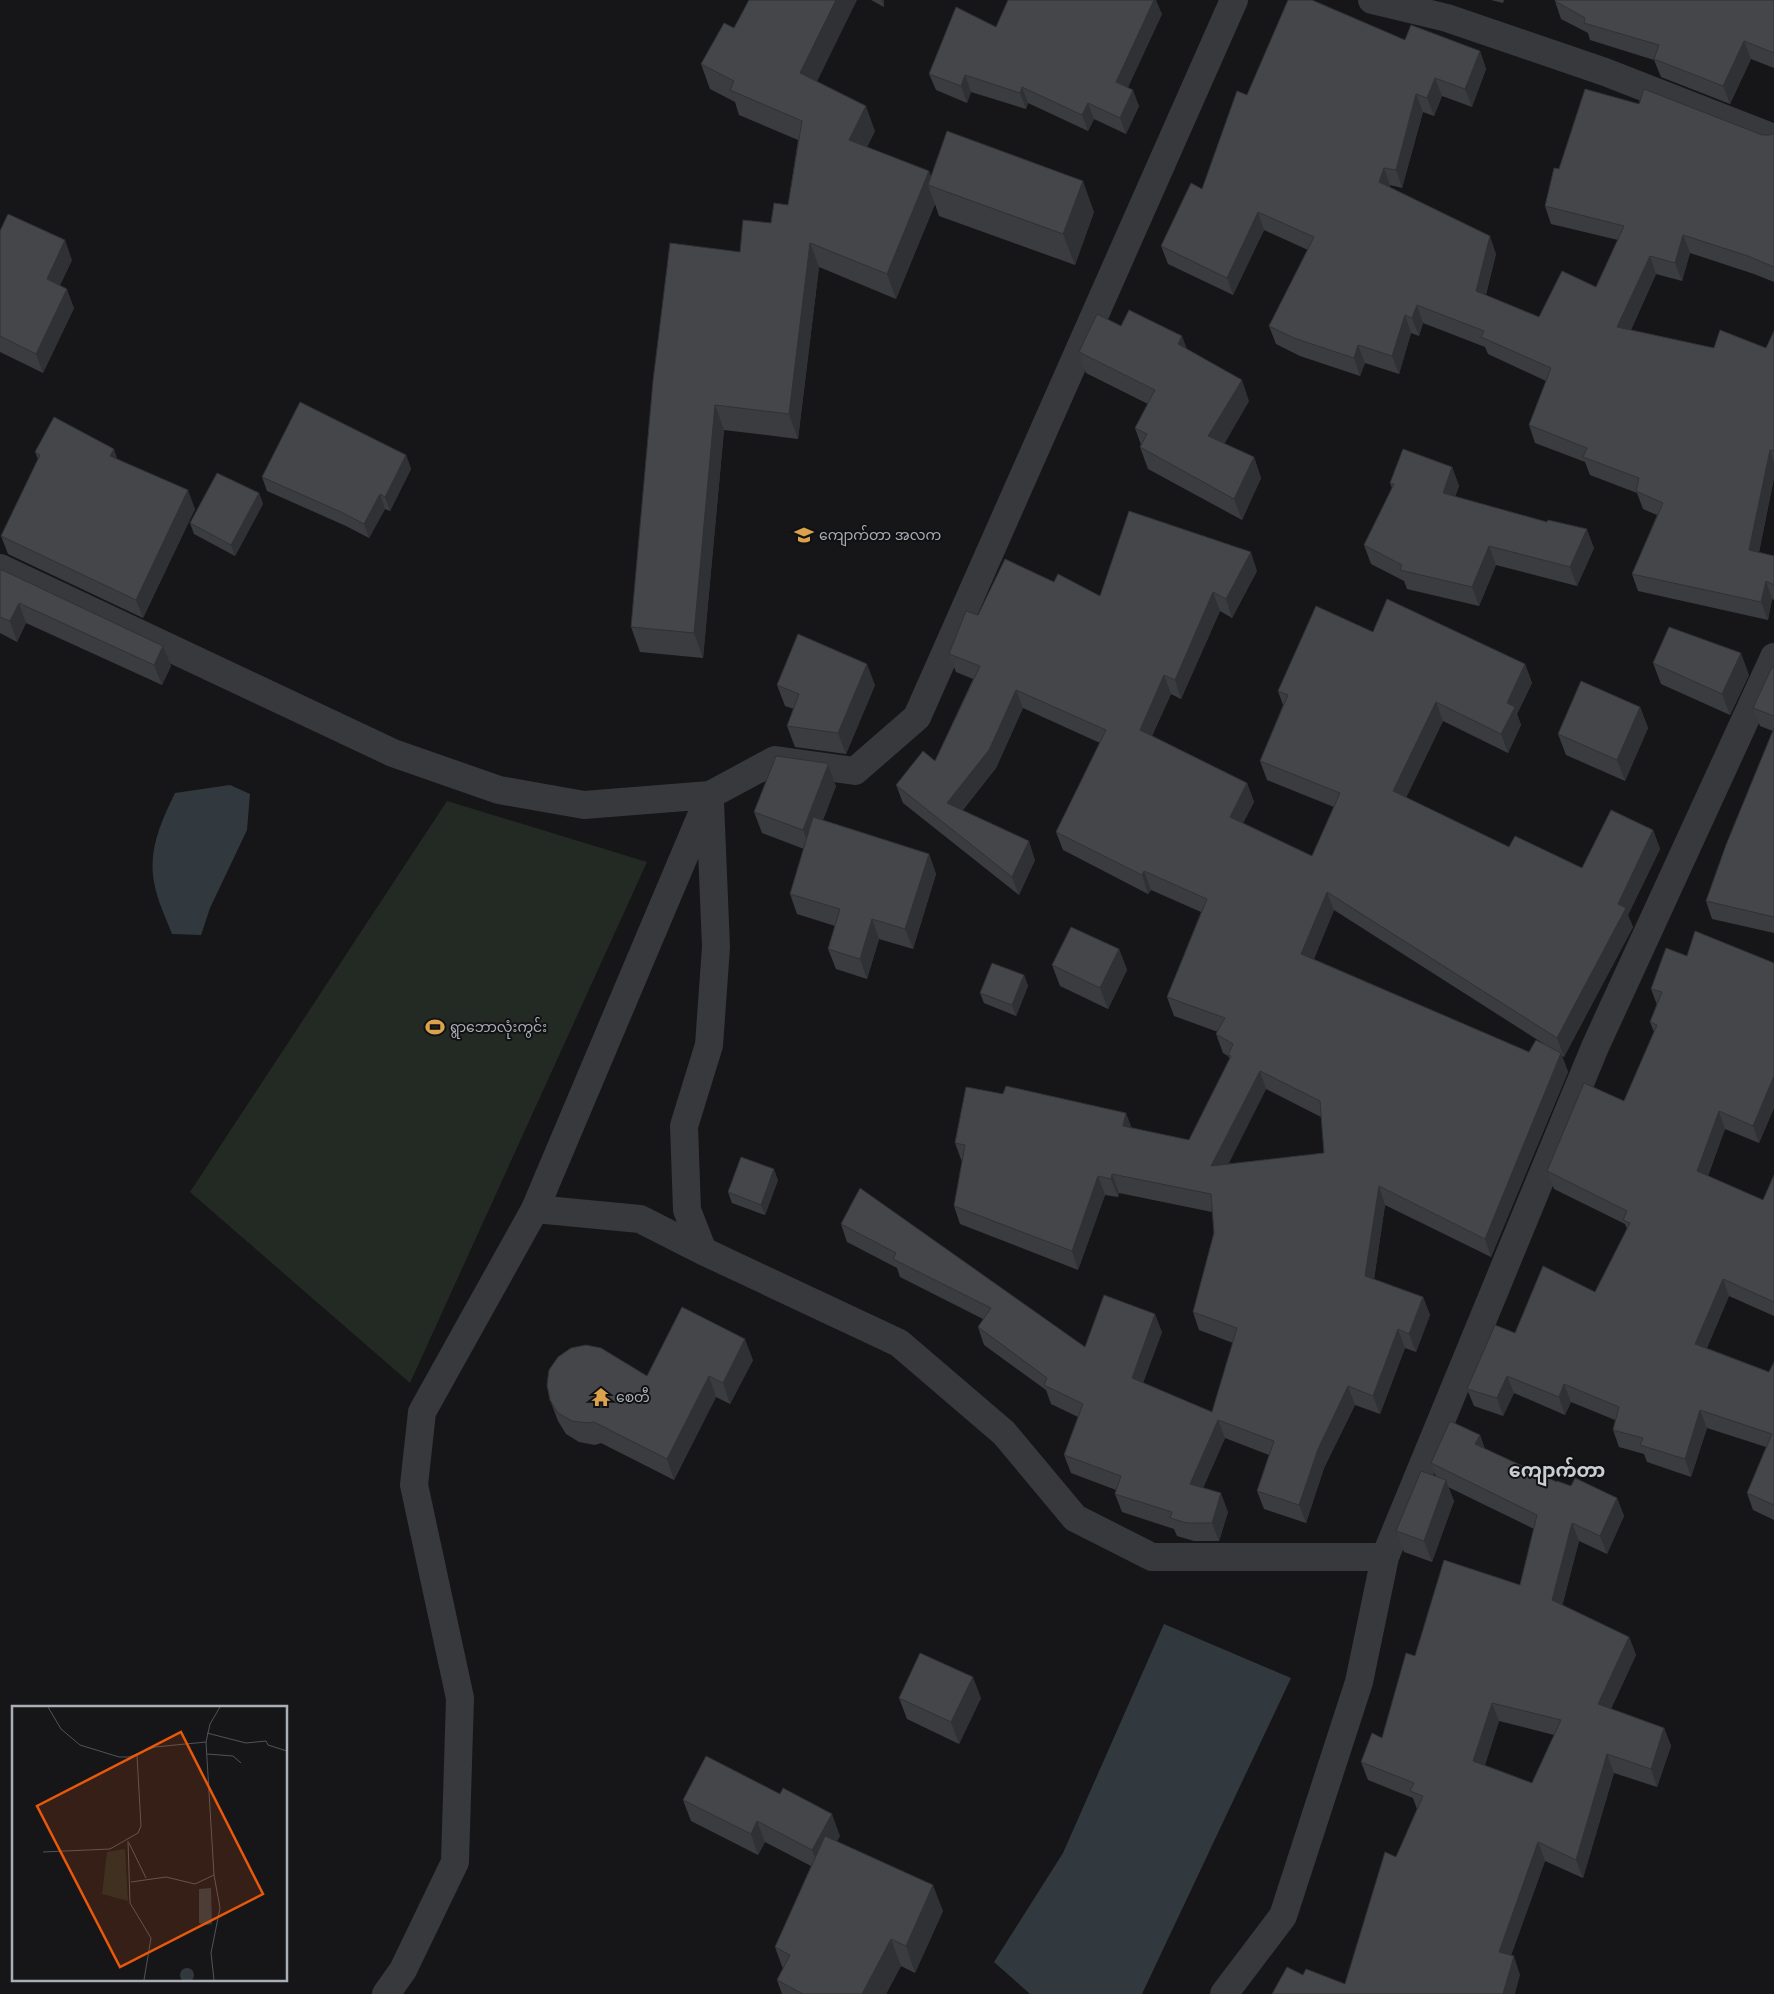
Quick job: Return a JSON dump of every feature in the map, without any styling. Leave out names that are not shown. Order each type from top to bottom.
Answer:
[{"type":"street","points":[[0,568],[393,753],[499,790],[584,805],[710,795],[775,760],[854,771],[916,717],[1234,0]]},
{"type":"street","points":[[1372,0],[1447,18],[1605,72],[1774,138]]},
{"type":"street","points":[[1224,1994],[1283,1916],[1359,1682],[1385,1558],[1595,1047],[1774,657]]},
{"type":"street","points":[[386,1994],[403,1970],[455,1862],[460,1698],[414,1485],[422,1412],[534,1209],[710,795]]},
{"type":"street","points":[[703,1252],[687,1210],[684,1126],[709,1045],[716,947],[710,795]]},
{"type":"street","points":[[534,1209],[640,1219],[703,1252],[899,1343],[1004,1433],[1075,1518],[1152,1557],[1385,1558]]},
{"type":"shaded area","points":[[230,785],[250,794],[247,830],[210,908],[201,935],[172,934],[154,882],[154,847],[161,825],[175,793]]},
{"type":"shaded area","name":"ရွာဘောလုံးကွင်း","points":[[447,801],[647,862],[410,1383],[190,1192]]},
{"type":"shaded area","points":[[1164,1624],[1291,1678],[1142,1994],[1030,1994],[994,1962],[1063,1853]]},
{"type":"building","points":[[749,0],[836,0],[800,73],[866,106],[849,140],[929,171],[887,274],[810,243],[789,414],[715,405],[694,633],[631,627],[653,381],[670,243],[740,252],[743,220],[771,223],[774,203],[788,205],[802,121],[730,90],[734,81],[701,64],[724,23],[734,28]]},
{"type":"building","points":[[1008,0],[1154,0],[1116,82],[1133,90],[1120,118],[1088,103],[1082,115],[1022,87],[1020,93],[965,75],[961,86],[929,74],[956,7],[996,27]]},
{"type":"building","points":[[1288,0],[1312,0],[1405,40],[1411,25],[1480,51],[1465,89],[1435,78],[1427,98],[1416,94],[1396,170],[1384,168],[1379,182],[1490,236],[1476,291],[1539,317],[1562,271],[1596,287],[1624,226],[1545,206],[1554,168],[1559,169],[1585,89],[1639,104],[1644,89],[1762,135],[1774,133],[1774,267],[1748,256],[1683,235],[1675,263],[1650,256],[1617,327],[1714,348],[1720,330],[1766,348],[1774,331],[1774,451],[1770,450],[1749,550],[1774,556],[1774,585],[1766,581],[1761,602],[1632,574],[1663,503],[1636,491],[1639,478],[1583,457],[1587,448],[1529,425],[1551,368],[1481,337],[1484,331],[1417,305],[1412,318],[1405,315],[1392,356],[1358,345],[1354,358],[1294,338],[1269,326],[1314,237],[1258,212],[1227,278],[1161,246],[1191,183],[1202,189],[1237,91],[1247,95]]},
{"type":"building","points":[[1555,0],[1774,0],[1774,53],[1744,41],[1723,86],[1654,59],[1659,45],[1584,23],[1585,18]]},
{"type":"building","points":[[947,131],[1083,181],[1063,234],[928,185]]},
{"type":"building","points":[[8,214],[65,240],[47,279],[67,289],[36,354],[0,336],[0,231]]},
{"type":"building","points":[[1129,310],[1182,336],[1178,344],[1242,380],[1208,436],[1254,457],[1234,499],[1140,447],[1147,434],[1135,428],[1155,390],[1079,352],[1097,314],[1121,326]]},
{"type":"building","points":[[300,402],[406,455],[385,497],[380,494],[364,524],[262,477]]},
{"type":"building","points":[[54,417],[114,449],[110,456],[188,490],[136,600],[1,536],[40,455],[35,452]]},
{"type":"building","points":[[1403,449],[1452,467],[1443,493],[1547,522],[1548,520],[1587,529],[1570,567],[1489,546],[1472,587],[1400,570],[1402,565],[1364,545],[1394,484],[1390,483]]},
{"type":"building","points":[[217,473],[259,493],[231,545],[190,523]]},
{"type":"building","points":[[1129,511],[1251,552],[1226,599],[1213,592],[1175,680],[1164,675],[1140,730],[1247,783],[1230,817],[1312,856],[1340,793],[1260,761],[1288,695],[1278,691],[1316,606],[1373,632],[1387,599],[1525,664],[1507,703],[1515,707],[1501,734],[1436,702],[1393,791],[1509,847],[1515,836],[1582,868],[1611,810],[1653,830],[1618,904],[1626,908],[1557,1038],[1327,892],[1301,954],[1529,1052],[1536,1040],[1561,1053],[1485,1239],[1379,1186],[1365,1276],[1423,1297],[1409,1334],[1398,1329],[1373,1396],[1348,1386],[1318,1449],[1299,1505],[1257,1491],[1274,1441],[1218,1420],[1190,1484],[1221,1493],[1212,1523],[1187,1523],[1170,1518],[1172,1512],[1115,1494],[1121,1476],[1064,1455],[1083,1404],[1044,1385],[1047,1378],[978,1327],[991,1308],[893,1259],[896,1253],[841,1224],[860,1188],[1085,1347],[1104,1295],[1155,1314],[1132,1378],[1212,1412],[1237,1328],[1193,1312],[1214,1233],[1211,1194],[1112,1174],[1111,1179],[1098,1176],[1072,1251],[954,1206],[965,1145],[955,1143],[966,1087],[1003,1094],[1006,1086],[1126,1113],[1123,1126],[1189,1140],[1231,1056],[1228,1055],[1233,1044],[1216,1034],[1225,1018],[1167,997],[1207,899],[1144,871],[1142,875],[1056,832],[1106,730],[1016,690],[989,750],[947,803],[1029,841],[1012,877],[896,785],[923,751],[935,761],[980,666],[949,654],[966,611],[978,615],[1005,559],[1054,582],[1058,574],[1100,596]],"holes":[[[1260,1071],[1320,1101],[1324,1153],[1211,1166]]]},
{"type":"building","points":[[0,569],[163,646],[154,665],[19,603],[10,621],[0,617]]},
{"type":"building","points":[[1669,627],[1741,653],[1722,694],[1653,663]]},
{"type":"building","points":[[798,634],[867,664],[838,733],[787,726],[799,694],[777,685]]},
{"type":"building","points":[[1772,667],[1774,668],[1774,716],[1753,708]]},
{"type":"building","points":[[1581,681],[1640,707],[1617,760],[1558,734]]},
{"type":"building","points":[[1774,728],[1774,917],[1706,901],[1726,845]]},
{"type":"building","points":[[776,756],[826,763],[828,765],[803,830],[754,812]]},
{"type":"building","points":[[813,817],[929,854],[905,929],[872,919],[860,959],[828,949],[840,909],[790,894]]},
{"type":"building","points":[[1071,927],[1119,949],[1100,988],[1052,965]]},
{"type":"building","points":[[1695,931],[1774,963],[1774,1076],[1753,1126],[1719,1111],[1697,1171],[1763,1200],[1774,1175],[1774,1302],[1723,1279],[1695,1344],[1769,1372],[1774,1362],[1774,1505],[1747,1493],[1772,1434],[1700,1410],[1685,1459],[1640,1445],[1643,1438],[1613,1430],[1619,1407],[1564,1384],[1559,1397],[1507,1376],[1497,1398],[1467,1389],[1495,1325],[1515,1333],[1543,1266],[1595,1292],[1630,1223],[1623,1220],[1627,1211],[1547,1171],[1584,1083],[1624,1101],[1657,1025],[1650,1022],[1662,992],[1651,989],[1666,948],[1687,956]]},
{"type":"building","points":[[992,963],[1024,975],[1012,1005],[980,993]]},
{"type":"building","points":[[741,1157],[774,1169],[761,1205],[728,1192]]},
{"type":"building","points":[[682,1307],[745,1339],[723,1383],[709,1376],[667,1459],[594,1422],[572,1421],[558,1413],[550,1400],[547,1385],[549,1370],[558,1357],[571,1348],[586,1345],[601,1348],[647,1376]]},
{"type":"building","points":[[1450,1421],[1480,1435],[1475,1444],[1557,1482],[1571,1486],[1575,1478],[1617,1498],[1600,1536],[1572,1523],[1552,1600],[1629,1637],[1598,1704],[1664,1728],[1651,1769],[1607,1754],[1576,1860],[1538,1842],[1499,1952],[1514,1956],[1503,1994],[1272,1994],[1287,1967],[1303,1975],[1306,1969],[1345,1984],[1385,1852],[1396,1857],[1423,1796],[1410,1791],[1414,1783],[1361,1762],[1372,1733],[1382,1738],[1406,1653],[1415,1656],[1444,1560],[1520,1585],[1537,1515],[1431,1463]],"holes":[[[1492,1703],[1561,1720],[1532,1783],[1473,1761]]]},
{"type":"building","points":[[1421,1471],[1446,1480],[1424,1541],[1396,1531]]},
{"type":"building","points":[[920,1653],[973,1677],[951,1722],[899,1698]]},
{"type":"building","points":[[706,1756],[780,1794],[783,1788],[832,1814],[812,1850],[757,1821],[751,1834],[683,1800]]},
{"type":"building","points":[[825,1836],[933,1885],[906,1946],[891,1939],[862,1994],[803,1994],[777,1980],[790,1955],[775,1947]]},
{"type":"place","name":"ကျောက်တာ အလက","points":[[804,535]]},
{"type":"place","name":"ရွာဘောလုံးကွင်း","points":[[435,1027]]},
{"type":"place","name":"စေတီ","points":[[601,1397]]},
{"type":"district","name":"ကျောက်တာ","points":[[1557,1470]]}]
